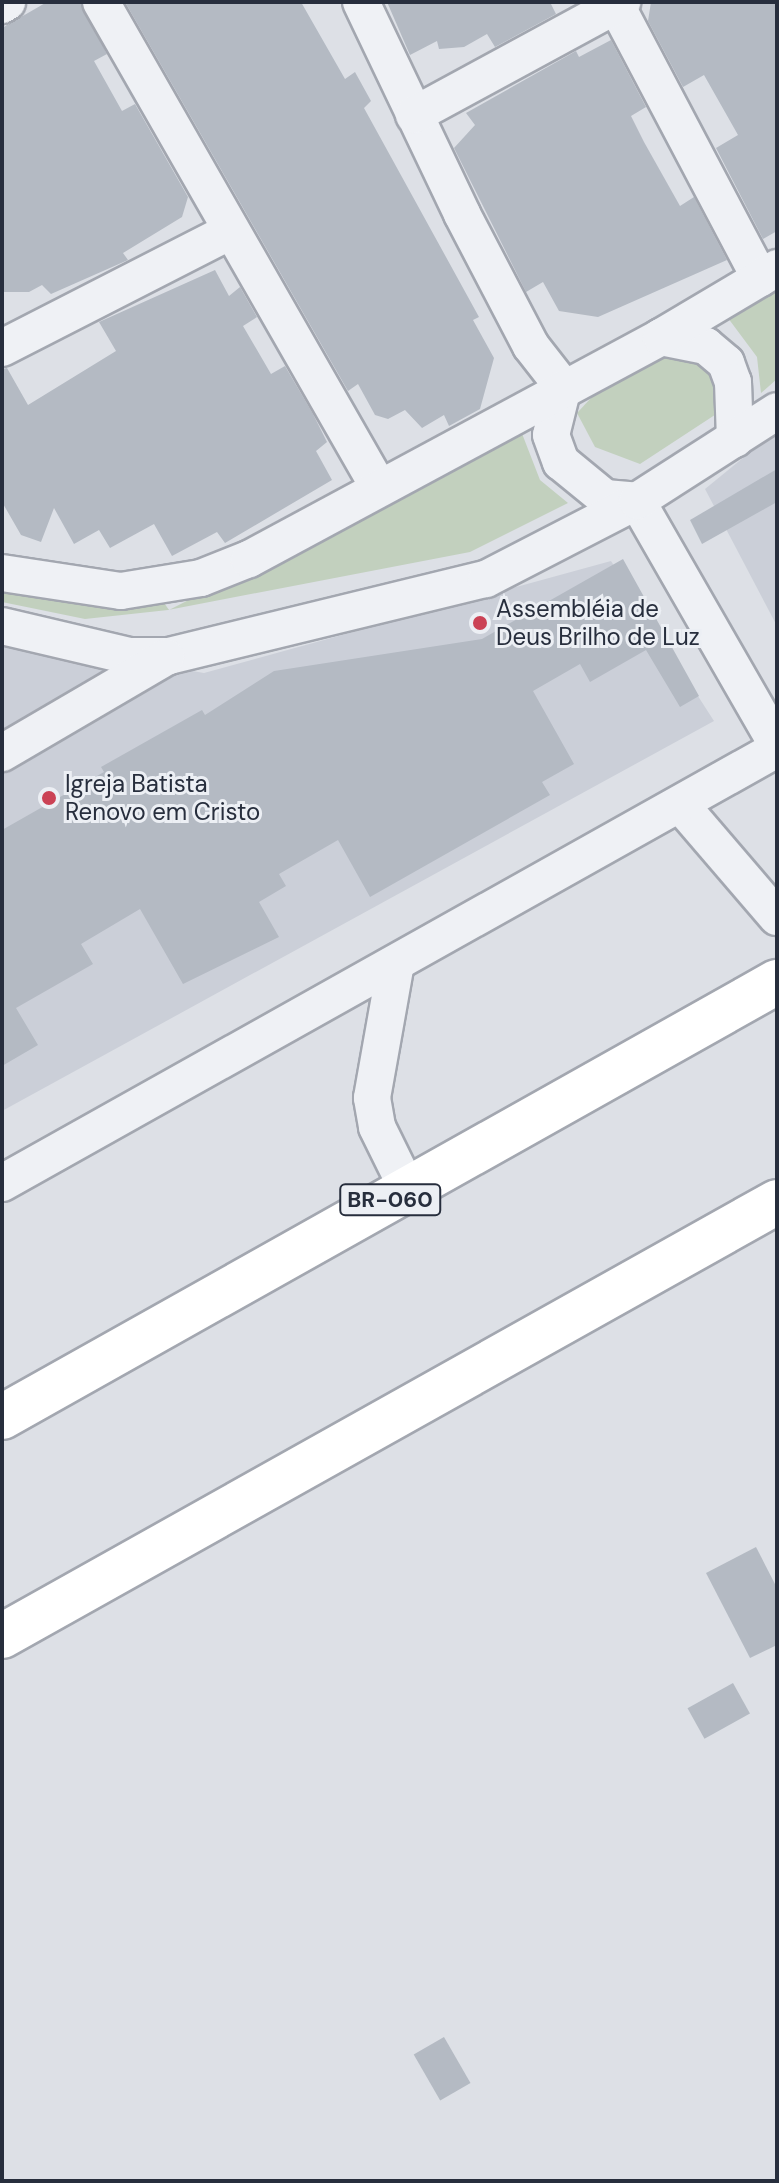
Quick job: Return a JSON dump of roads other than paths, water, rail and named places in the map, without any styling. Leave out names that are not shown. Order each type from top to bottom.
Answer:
[{"type":"highway","name":"BR-060","points":[[5,1409],[408,1190],[777,982]]},
{"type":"highway","points":[[2,1636],[777,1202]]},
{"type":"street","points":[[101,2],[378,486]]},
{"type":"street","points":[[361,2],[414,115],[531,346],[563,387]]},
{"type":"street","points":[[2,573],[121,591],[201,578],[249,559],[378,486],[661,337],[768,273],[619,4],[414,115]]},
{"type":"street","points":[[2,348],[231,231]]},
{"type":"street","points":[[661,337],[706,346],[726,363],[733,382],[735,439]]},
{"type":"street","points":[[563,387],[551,435],[561,462],[605,498],[637,501]]},
{"type":"street","points":[[2,626],[130,656],[169,656],[486,579],[637,501],[777,411]]},
{"type":"street","points":[[2,1183],[680,804],[777,746],[637,501]]},
{"type":"street","points":[[2,753],[169,656]]},
{"type":"street","points":[[680,804],[777,917]]},
{"type":"street","points":[[396,963],[372,1098],[377,1127],[408,1190]]},
{"type":"place","name":"Assembléia de Deus Brilho de Luz","points":[[480,623]]},
{"type":"place","name":"Igreja Batista Renovo em Cristo","points":[[49,798]]}]
